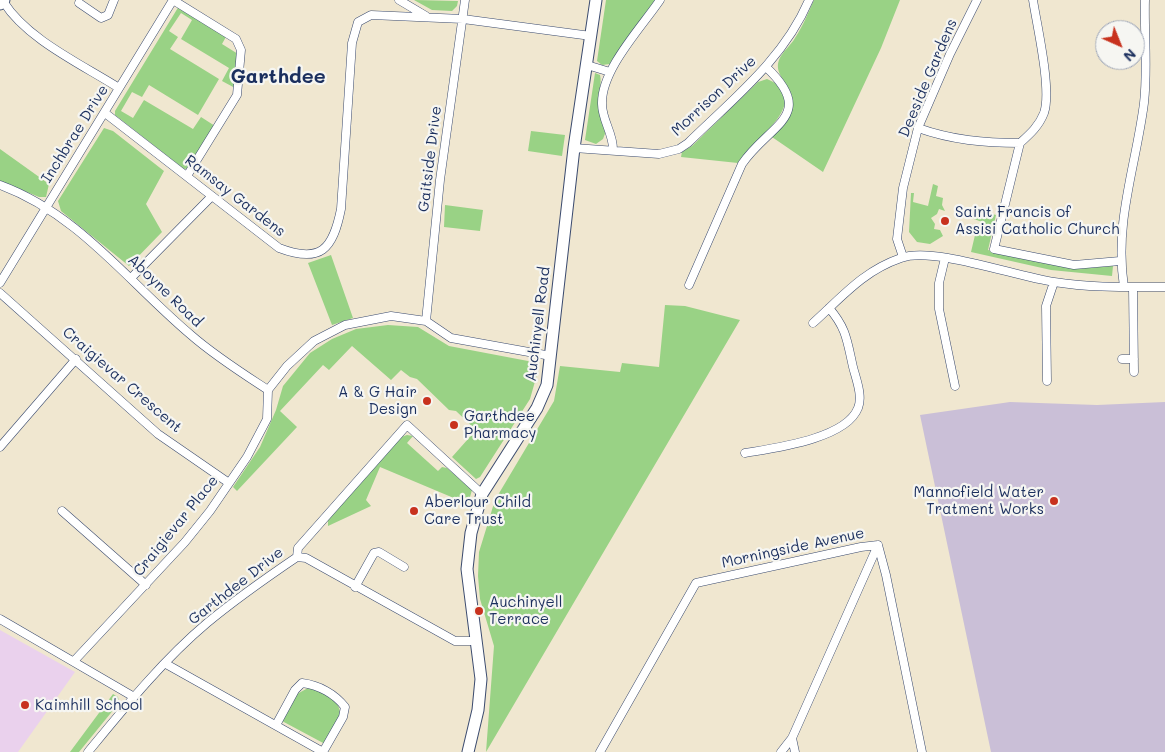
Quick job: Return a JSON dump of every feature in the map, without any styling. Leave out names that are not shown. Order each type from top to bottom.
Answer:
[{"type":"street","points":[[79,3],[101,18],[108,16],[114,0]]},
{"type":"street","points":[[173,0],[236,39],[241,50],[237,95],[187,176]]},
{"type":"street","name":"Inchbrae Drive","points":[[0,283],[173,0]]},
{"type":"street","points":[[399,0],[427,17]]},
{"type":"street","name":"Gaitside Drive","points":[[426,321],[440,180],[465,0]]},
{"type":"street","name":"Auchinyell Road","points":[[468,752],[478,710],[481,679],[467,569],[472,533],[482,494],[543,397],[551,356],[574,148],[596,0]]},
{"type":"street","points":[[613,149],[613,141],[603,114],[602,103],[610,72],[660,0]]},
{"type":"street","name":"Morrison Drive","points":[[574,148],[613,149],[652,154],[679,149],[688,143],[766,67],[788,41],[810,0]]},
{"type":"street","name":"Deeside Gardens","points":[[903,257],[897,239],[898,230],[903,188],[918,128],[950,54],[977,0]]},
{"type":"street","points":[[1033,0],[1045,85],[1044,111],[1037,127],[1020,143],[994,249],[1074,266],[1120,261]]},
{"type":"street","points":[[1124,287],[1120,261],[1123,215],[1144,104],[1146,70],[1145,0]]},
{"type":"street","points":[[2,2],[36,35],[119,88]]},
{"type":"street","name":"Ramsay Gardens","points":[[105,113],[279,248],[297,254],[313,254],[321,250],[336,235],[341,209],[352,43],[358,22],[371,15],[463,19],[591,36]]},
{"type":"street","points":[[587,65],[610,72]]},
{"type":"street","points":[[689,285],[742,164],[749,154],[781,124],[787,115],[790,103],[787,90],[766,67]]},
{"type":"street","points":[[918,128],[945,137],[969,142],[1020,143]]},
{"type":"street","name":"Aboyne Road","points":[[0,185],[26,195],[82,233],[132,277],[190,334],[268,390]]},
{"type":"street","points":[[132,277],[212,196]]},
{"type":"street","points":[[812,323],[868,272],[903,257],[945,258],[1054,282],[1082,286],[1165,287]]},
{"type":"street","points":[[945,258],[939,283],[939,310],[954,386]]},
{"type":"street","points":[[1047,381],[1046,306],[1054,282]]},
{"type":"street","points":[[1133,287],[1134,372]]},
{"type":"street","name":"Craigievar Crescent","points":[[0,293],[158,434],[229,483]]},
{"type":"street","points":[[745,453],[790,446],[838,428],[850,420],[859,408],[860,393],[842,324],[829,308]]},
{"type":"street","points":[[268,390],[297,356],[314,341],[331,331],[350,324],[391,316],[426,321],[451,338],[551,356]]},
{"type":"street","points":[[0,447],[76,359]]},
{"type":"street","points":[[1122,359],[1134,359]]},
{"type":"street","name":"Craigievar Place","points":[[74,662],[185,542],[229,483],[247,457],[267,419],[268,390]]},
{"type":"street","name":"Garthdee Drive","points":[[88,752],[134,697],[206,624],[260,581],[297,557],[301,544],[407,426],[482,494]]},
{"type":"street","points":[[62,511],[146,585]]},
{"type":"street","points":[[781,752],[792,738],[878,545]]},
{"type":"street","name":"Morningside Avenue","points":[[600,752],[696,583],[861,547],[878,545],[922,752]]},
{"type":"street","points":[[355,586],[374,553],[379,552],[404,567]]},
{"type":"street","points":[[297,557],[306,558],[455,641],[476,642]]},
{"type":"street","points":[[0,619],[134,697]]},
{"type":"street","points":[[166,664],[323,752],[343,717],[345,708],[338,698],[312,684],[302,684],[295,690],[276,725]]},
{"type":"street","points":[[792,738],[795,752]]},
{"type":"shaded area","points":[[1010,402],[1097,405],[1165,402],[1165,752],[991,752],[920,415]]},
{"type":"shaded area","name":"Kaimhill School","points":[[0,630],[75,672],[18,752],[0,752]]},
{"type":"green space","points":[[414,0],[458,1],[457,6],[452,11],[432,10]]},
{"type":"green space","points":[[606,0],[655,0],[610,64],[602,65],[597,61]]},
{"type":"green space","points":[[814,0],[900,0],[881,48],[823,172],[772,137],[785,122],[792,109],[790,91],[778,68],[779,60],[798,33]]},
{"type":"green space","points":[[179,6],[227,35],[222,44],[238,54],[235,88],[222,81],[229,68],[181,39],[192,20],[181,13],[169,31],[178,37],[170,49],[219,79],[198,115],[149,85],[142,97],[132,92],[121,111],[133,118],[144,100],[193,129],[201,117],[215,126],[190,168],[184,169],[115,115],[115,111]]},
{"type":"green space","points":[[595,73],[600,75],[598,108],[606,131],[603,139],[596,144],[585,140]]},
{"type":"green space","points":[[767,79],[781,87],[785,98],[783,109],[776,121],[738,163],[681,157],[682,152],[692,146],[758,82]]},
{"type":"green space","points":[[104,128],[113,131],[164,171],[146,204],[162,232],[129,266],[61,211],[58,201]]},
{"type":"green space","points":[[531,131],[565,135],[562,156],[528,151]]},
{"type":"green space","points":[[0,149],[49,184],[46,197],[39,197],[0,181]]},
{"type":"green space","points":[[933,184],[938,186],[936,196],[943,198],[942,205],[945,211],[939,209],[937,214],[931,218],[935,224],[934,229],[940,230],[943,236],[930,244],[917,242],[909,232],[911,193],[914,193],[913,202],[928,206]]},
{"type":"green space","points":[[445,205],[483,210],[480,231],[444,227]]},
{"type":"green space","points":[[974,209],[996,215],[988,250],[1074,269],[1113,266],[1112,276],[1051,270],[971,252],[975,235],[978,236],[983,230],[985,223],[971,218]]},
{"type":"green space","points":[[331,255],[353,318],[332,325],[308,263]]},
{"type":"green space","points":[[665,305],[685,306],[740,320],[486,752],[494,646],[480,599],[478,576],[479,552],[495,500],[554,401],[560,366],[620,372],[622,363],[659,367]]},
{"type":"green space","points":[[388,325],[418,327],[449,346],[528,361],[538,371],[530,399],[480,477],[476,479],[452,457],[476,430],[456,411],[449,410],[417,379],[410,377],[401,370],[391,380],[352,346],[329,370],[323,365],[280,411],[297,427],[237,491],[233,487],[260,447],[276,410],[283,386],[310,353],[332,339],[356,329]]},
{"type":"green space","points":[[413,436],[407,443],[438,471],[442,467],[447,468],[472,490],[468,504],[380,467],[366,500],[371,506],[328,526],[328,519],[401,437]]},
{"type":"green space","points":[[308,688],[334,700],[340,712],[337,724],[325,744],[282,721],[297,694]]},
{"type":"green space","points":[[113,694],[118,697],[119,703],[79,752],[70,752]]},
{"type":"place","name":"Saint Francis of Assisi Catholic Church","points":[[945,221]]},
{"type":"place","name":"A & G Hair Design","points":[[427,401]]},
{"type":"place","name":"Garthdee Pharmacy","points":[[454,425]]},
{"type":"place","name":"Mannofield Water Tratment Works","points":[[1054,501]]},
{"type":"place","name":"Aberlour Child Care Trust","points":[[414,511]]},
{"type":"place","name":"Auchinyell Terrace","points":[[479,611]]},
{"type":"place","name":"Kaimhill School","points":[[25,705]]},
{"type":"district","name":"Garthdee","points":[[278,77]]}]
